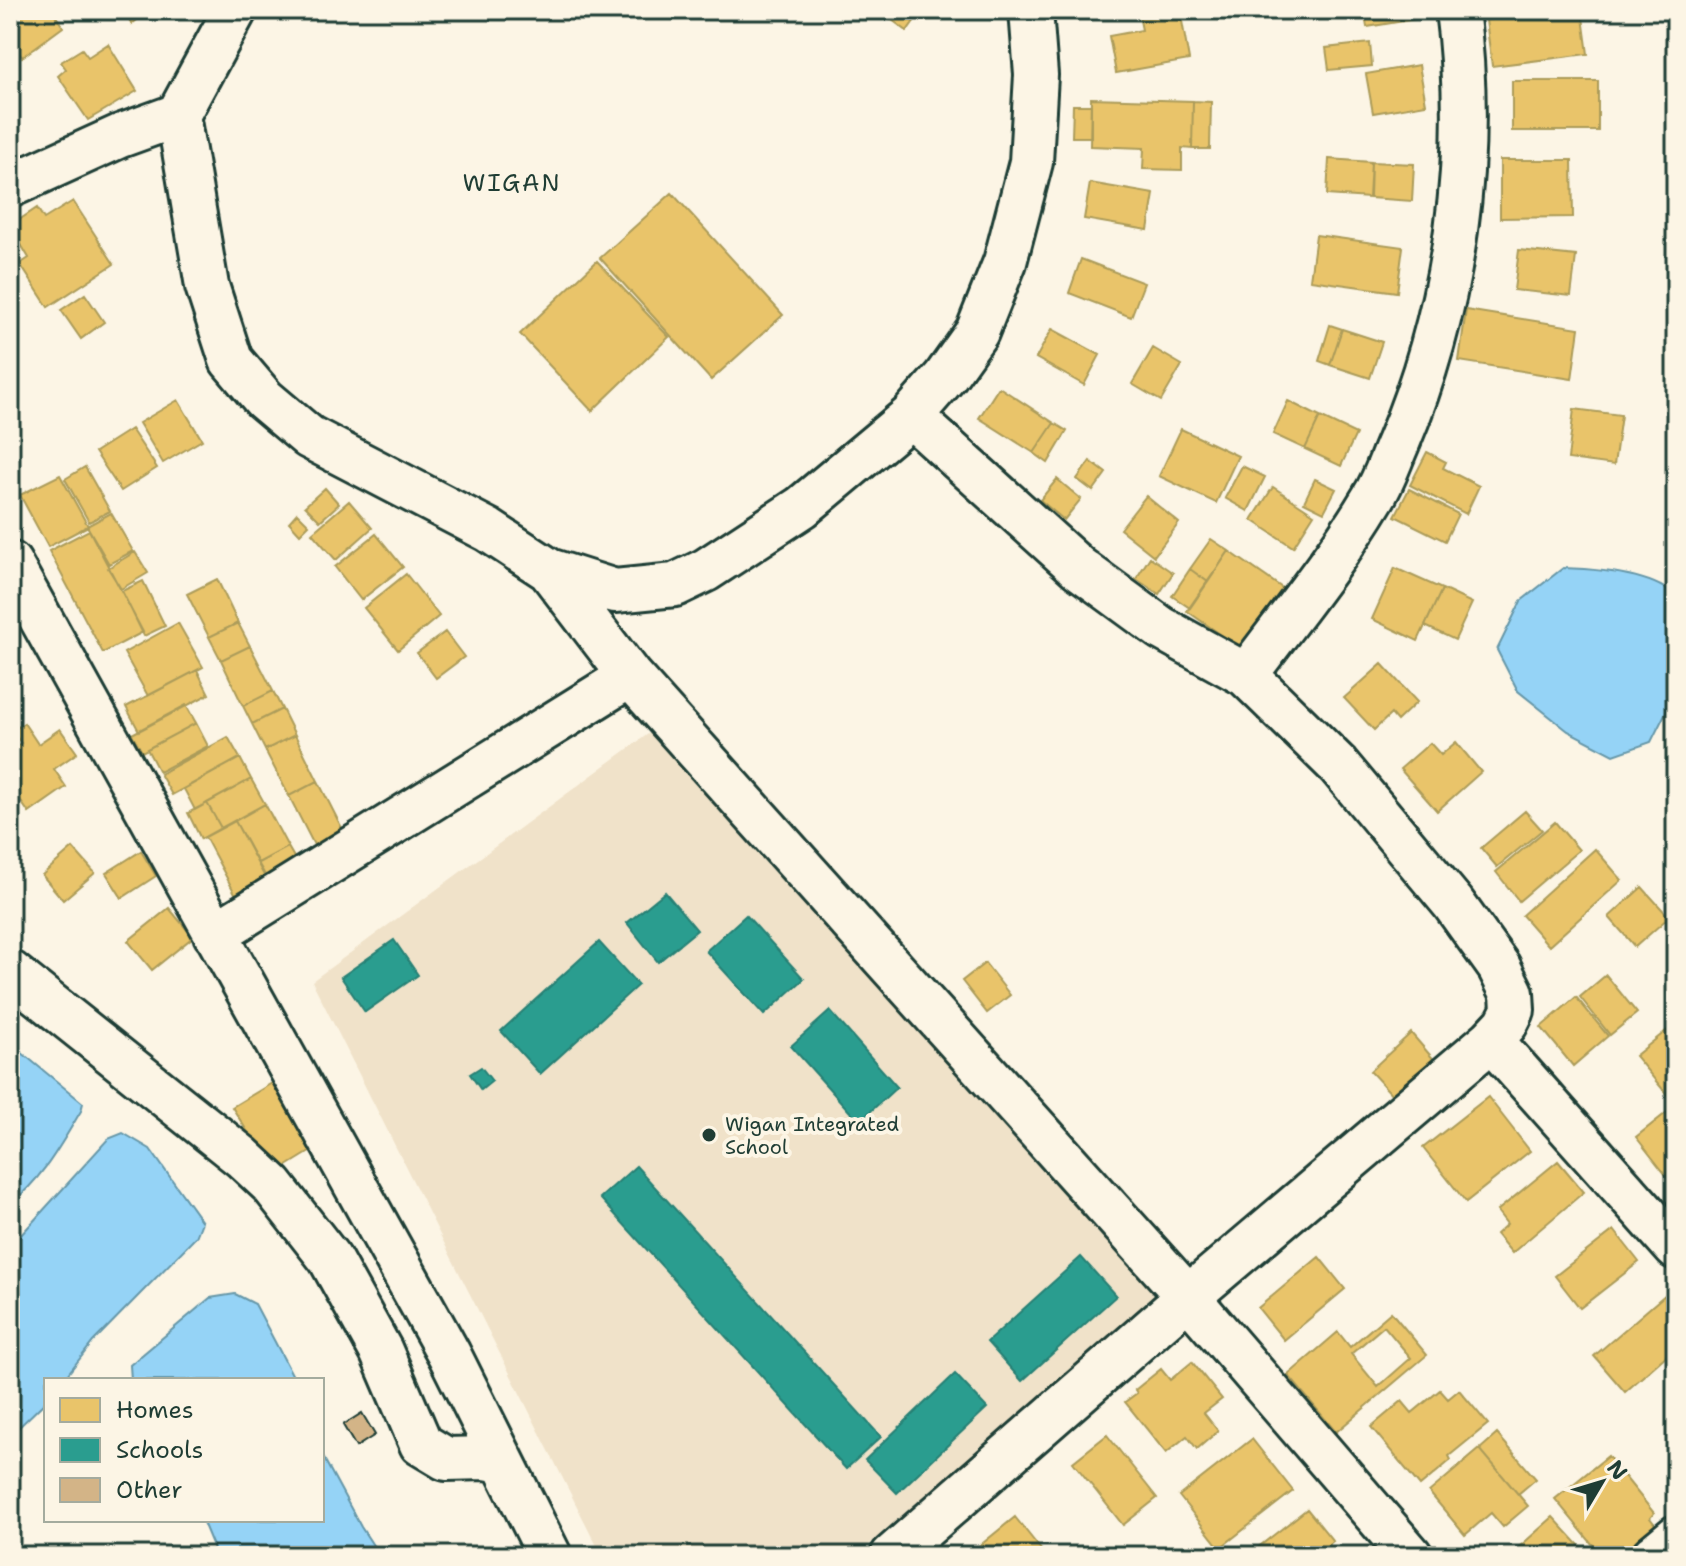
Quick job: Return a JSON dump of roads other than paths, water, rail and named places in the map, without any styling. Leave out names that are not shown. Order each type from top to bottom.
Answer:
[{"type":"street","points":[[231,12],[178,115],[207,286],[231,360],[264,399],[309,437],[488,530],[549,570],[615,591],[675,585],[706,570],[802,507],[911,416],[945,377],[977,332],[1005,262],[1031,162],[1036,75],[1031,10]]},
{"type":"street","points":[[1246,675],[1375,496],[1417,399],[1447,290],[1465,152],[1461,38],[1457,10]]},
{"type":"street","points":[[10,186],[120,136],[178,115]]},
{"type":"street","points":[[892,1556],[1188,1297],[1491,1040],[1506,1024],[1513,1010],[1512,993],[1499,967],[1453,903],[1338,765],[1246,675],[1161,628],[1079,568],[911,416]]},
{"type":"street","points":[[10,563],[449,1354],[550,1556]]},
{"type":"street","points":[[549,570],[630,676],[1188,1297],[1411,1556]]},
{"type":"street","points":[[215,934],[630,676]]},
{"type":"street","points":[[10,972],[242,1157],[272,1185],[330,1259],[381,1351],[421,1444],[446,1459],[486,1458],[502,1461]]},
{"type":"street","points":[[1491,1040],[1676,1248]]},
{"type":"street","points":[[1653,1556],[1676,1537]]},
{"type":"water","points":[[1563,568],[1606,571],[1638,578],[1653,582],[1676,597],[1676,672],[1670,704],[1651,742],[1614,755],[1568,731],[1518,691],[1497,650],[1521,601]]},
{"type":"water","points":[[10,1043],[83,1103],[50,1161],[32,1184],[10,1204]]},
{"type":"water","points":[[123,1133],[150,1149],[202,1222],[196,1237],[93,1342],[65,1378],[44,1378],[44,1403],[10,1436],[10,1247],[108,1139]]},
{"type":"water","points":[[235,1294],[255,1304],[294,1378],[131,1378],[130,1365],[210,1298]]},
{"type":"water","points":[[324,1459],[380,1556],[217,1556],[203,1522],[324,1522]]},
{"type":"place","name":"Wigan Integrated School","points":[[709,1135]]},
{"type":"district","name":"WIGAN","points":[[512,183]]}]
